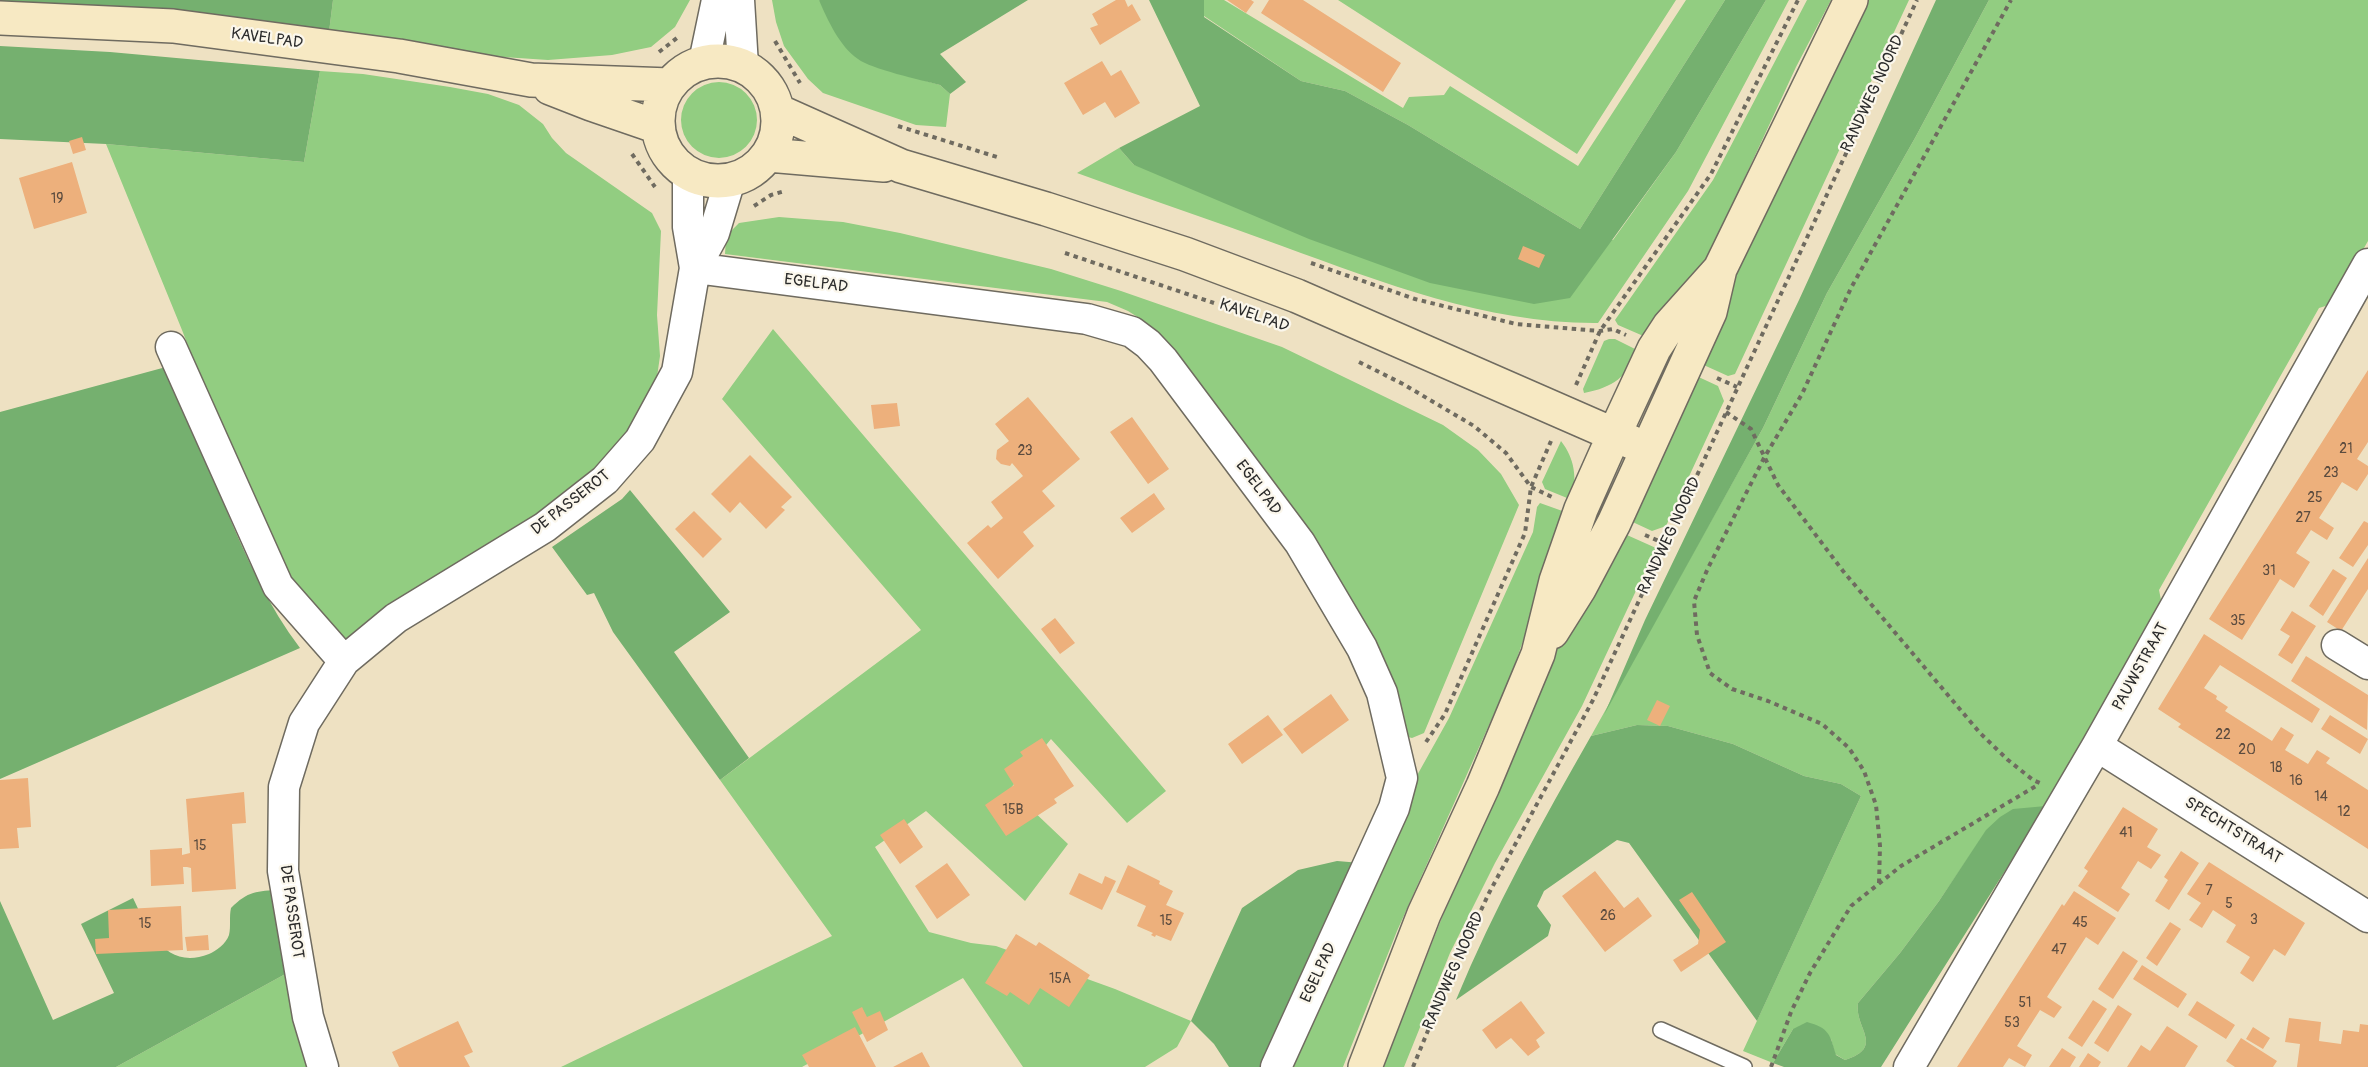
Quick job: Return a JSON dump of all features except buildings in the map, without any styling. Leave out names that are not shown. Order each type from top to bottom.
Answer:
[{"type":"street","points":[[704,62],[717,0]]},
{"type":"street","points":[[739,0],[743,66]]},
{"type":"street","points":[[1538,654],[1579,589],[1614,523],[1710,312],[1720,269],[1851,0]]},
{"type":"street","name":"KAVELPAD","points":[[0,18],[173,26],[399,56],[531,80],[670,85]]},
{"type":"street","points":[[717,60],[743,66],[760,77],[772,93],[778,111],[777,134],[768,155],[745,175],[730,180],[701,179],[688,173],[667,153],[658,127],[663,97],[670,85],[685,71],[704,62],[717,60]]},
{"type":"street","name":"KAVELPAD","points":[[531,80],[658,127]]},
{"type":"street","name":"KAVELPAD","points":[[778,111],[901,166],[1046,208],[1185,254],[1264,284],[1389,335],[1647,449]]},
{"type":"street","name":"KAVELPAD","points":[[768,155],[901,166]]},
{"type":"street","name":"DE PASSEROT","points":[[688,173],[688,227],[695,268]]},
{"type":"street","name":"DE PASSEROT","points":[[323,1067],[308,1017],[283,871],[284,787],[304,723],[344,661],[396,618],[545,526],[605,480],[640,440],[677,372],[695,268],[714,233],[730,180]]},
{"type":"street","name":"PAUWSTRAAT","points":[[1909,1067],[2097,746],[2368,264]]},
{"type":"street","name":"EGELPAD","points":[[695,268],[1087,319],[1132,332],[1163,360],[1306,553],[1362,648],[1382,693],[1402,778],[1394,808],[1276,1067]]},
{"type":"street","points":[[1366,1063],[1424,914],[1483,786],[1538,654],[1556,581],[1581,509],[1654,349],[1669,326],[1720,269]]},
{"type":"street","points":[[171,347],[278,586],[344,661]]},
{"type":"street","points":[[2337,645],[2368,664]]},
{"type":"street","name":"SPECHTSTRAAT","points":[[2097,746],[2368,917]]},
{"type":"lane","points":[[1661,1030],[1744,1067]]},
{"type":"path","points":[[1402,778],[1445,714],[1525,533],[1531,487],[1600,331],[1711,174],[1798,0]]},
{"type":"path","name":"RANDWEG NOORD","points":[[1413,1067],[1450,977],[1489,893],[1593,700],[1917,0]]},
{"type":"path","points":[[1879,883],[1880,846],[1876,805],[1864,771],[1849,748],[1822,724],[1768,701],[1732,689],[1710,673],[1697,635],[1694,601],[1708,568],[1764,458],[1802,394],[1851,288],[2011,0]]},
{"type":"path","name":"KAVELPAD","points":[[1058,250],[1225,306]]},
{"type":"path","points":[[1353,359],[1403,384],[1474,426],[1506,453],[1531,487],[1581,509]]},
{"type":"path","points":[[1726,412],[1751,429],[1778,485],[1843,571],[1980,733],[2033,780],[2069,794]]},
{"type":"path","points":[[1614,523],[1666,544]]},
{"type":"path","points":[[1771,1067],[1791,1012],[1829,939],[1851,906],[1901,866],[2041,783]]},
{"type":"green space","points":[[0,0],[333,0],[329,32],[0,3]]},
{"type":"green space","points":[[333,0],[690,0],[675,27],[651,47],[612,55],[548,60],[488,56],[424,43],[329,32]]},
{"type":"green space","points":[[772,0],[819,0],[881,68],[940,85],[950,94],[946,127],[916,125],[823,93],[808,79],[784,46]]},
{"type":"green space","points":[[819,0],[1028,0],[940,54],[966,82],[950,94],[940,85],[864,63],[851,54],[830,24]]},
{"type":"green space","points":[[1149,0],[1204,0],[1204,17],[1301,81],[1345,91],[1408,125],[1580,229],[1725,0],[1766,0],[1676,152],[1570,298],[1534,304],[1430,283],[1309,239],[1134,165],[1119,148],[1200,106]]},
{"type":"green space","points":[[1204,0],[1224,0],[1403,108],[1409,97],[1444,95],[1450,86],[1578,166],[1686,0],[1725,0],[1580,229],[1408,125],[1345,91],[1301,81],[1204,16]]},
{"type":"green space","points":[[1338,0],[1676,0],[1577,154]]},
{"type":"green space","points":[[1766,0],[1789,0],[1688,191],[1598,323],[1517,317],[1437,299],[1359,274],[1077,173],[1119,148],[1134,165],[1613,240],[1676,152]]},
{"type":"green space","points":[[1807,0],[1831,0],[1796,67],[1702,270],[1648,338],[1618,325],[1615,320],[1713,180]]},
{"type":"green space","points":[[1866,0],[1909,0],[1735,374],[1728,376],[1697,362],[1794,148]]},
{"type":"green space","points":[[1936,0],[1989,0],[1915,138],[1827,293],[1763,428],[1604,715],[1645,620],[1799,300]]},
{"type":"green space","points":[[1989,0],[2368,0],[2368,241],[2332,304],[2319,308],[2159,590],[2162,605],[2046,806],[1987,830],[1939,901],[1858,1003],[1866,1043],[1864,1049],[1845,1060],[1835,1054],[1831,1039],[1793,1029],[1773,1063],[1743,1051],[1861,796],[1841,784],[1804,776],[1733,744],[1668,726],[1637,725],[1591,736],[1763,428],[1827,293],[1915,138]]},
{"type":"green space","points":[[0,46],[110,52],[320,71],[304,162],[106,144],[0,139]]},
{"type":"green space","points":[[320,71],[363,74],[450,87],[488,94],[519,105],[543,124],[566,153],[652,213],[661,231],[657,315],[660,356],[657,377],[635,426],[613,462],[353,647],[307,621],[245,493],[106,144],[304,162]]},
{"type":"green space","points":[[719,82],[734,85],[746,93],[754,105],[757,120],[754,135],[746,147],[734,155],[719,158],[704,155],[692,147],[684,135],[681,120],[684,105],[692,93],[704,85]]},
{"type":"green space","points":[[779,217],[843,222],[900,233],[1051,269],[1121,291],[1282,347],[1443,425],[1478,450],[1501,474],[1519,505],[1424,733],[1412,738],[1404,736],[1299,525],[1147,323],[1107,302],[725,254],[726,236],[739,223]]},
{"type":"green space","points":[[773,329],[1166,791],[1127,823],[1051,739],[1010,789],[1068,844],[1025,901],[926,811],[875,847],[929,932],[971,943],[996,946],[1115,989],[1191,1021],[1177,1047],[1145,1067],[1023,1067],[963,978],[802,1067],[561,1067],[832,936],[720,780],[921,630],[722,399]]},
{"type":"green space","points":[[1615,339],[1641,352],[1618,380],[1604,388],[1584,393],[1583,389],[1604,341]]},
{"type":"green space","points":[[166,367],[260,583],[300,648],[0,779],[0,412]]},
{"type":"green space","points":[[1690,373],[1718,386],[1724,401],[1666,526],[1652,531],[1624,518]]},
{"type":"green space","points":[[1561,441],[1574,469],[1572,500],[1545,489],[1542,482]]},
{"type":"green space","points":[[630,490],[730,612],[674,652],[749,758],[720,780],[613,632],[594,593],[587,595],[552,547],[622,499]]},
{"type":"green space","points":[[1540,503],[1568,513],[1510,678],[1397,931],[1343,1067],[1290,1067],[1415,779],[1449,718],[1533,532],[1537,507]]},
{"type":"green space","points":[[1618,531],[1656,548],[1582,706],[1495,863],[1450,953],[1404,1067],[1383,1067],[1445,910],[1500,790],[1561,632]]},
{"type":"green space","points":[[1637,725],[1668,726],[1733,744],[1804,776],[1841,784],[1861,796],[1757,1021],[1629,843],[1617,840],[1544,891],[1537,906],[1551,925],[1548,936],[1456,1000],[1502,899],[1591,736]]},
{"type":"green space","points":[[2046,806],[1881,1067],[1784,1067],[1773,1063],[1793,1029],[1807,1022],[1828,1033],[1836,1055],[1845,1060],[1864,1049],[1866,1043],[1858,1003],[1939,901],[1986,830],[2013,809]]},
{"type":"green space","points":[[1337,861],[1361,863],[1268,1067],[1229,1067],[1214,1044],[1191,1021],[1242,908],[1298,870]]},
{"type":"green space","points":[[280,890],[289,972],[116,1067],[0,1067],[0,901],[53,1020],[114,993],[81,924],[133,898],[145,923],[161,944],[170,952],[181,957],[194,958],[212,953],[226,941],[230,932],[231,908],[237,902],[253,893]]},
{"type":"green space","points":[[289,972],[308,1067],[116,1067]]}]
